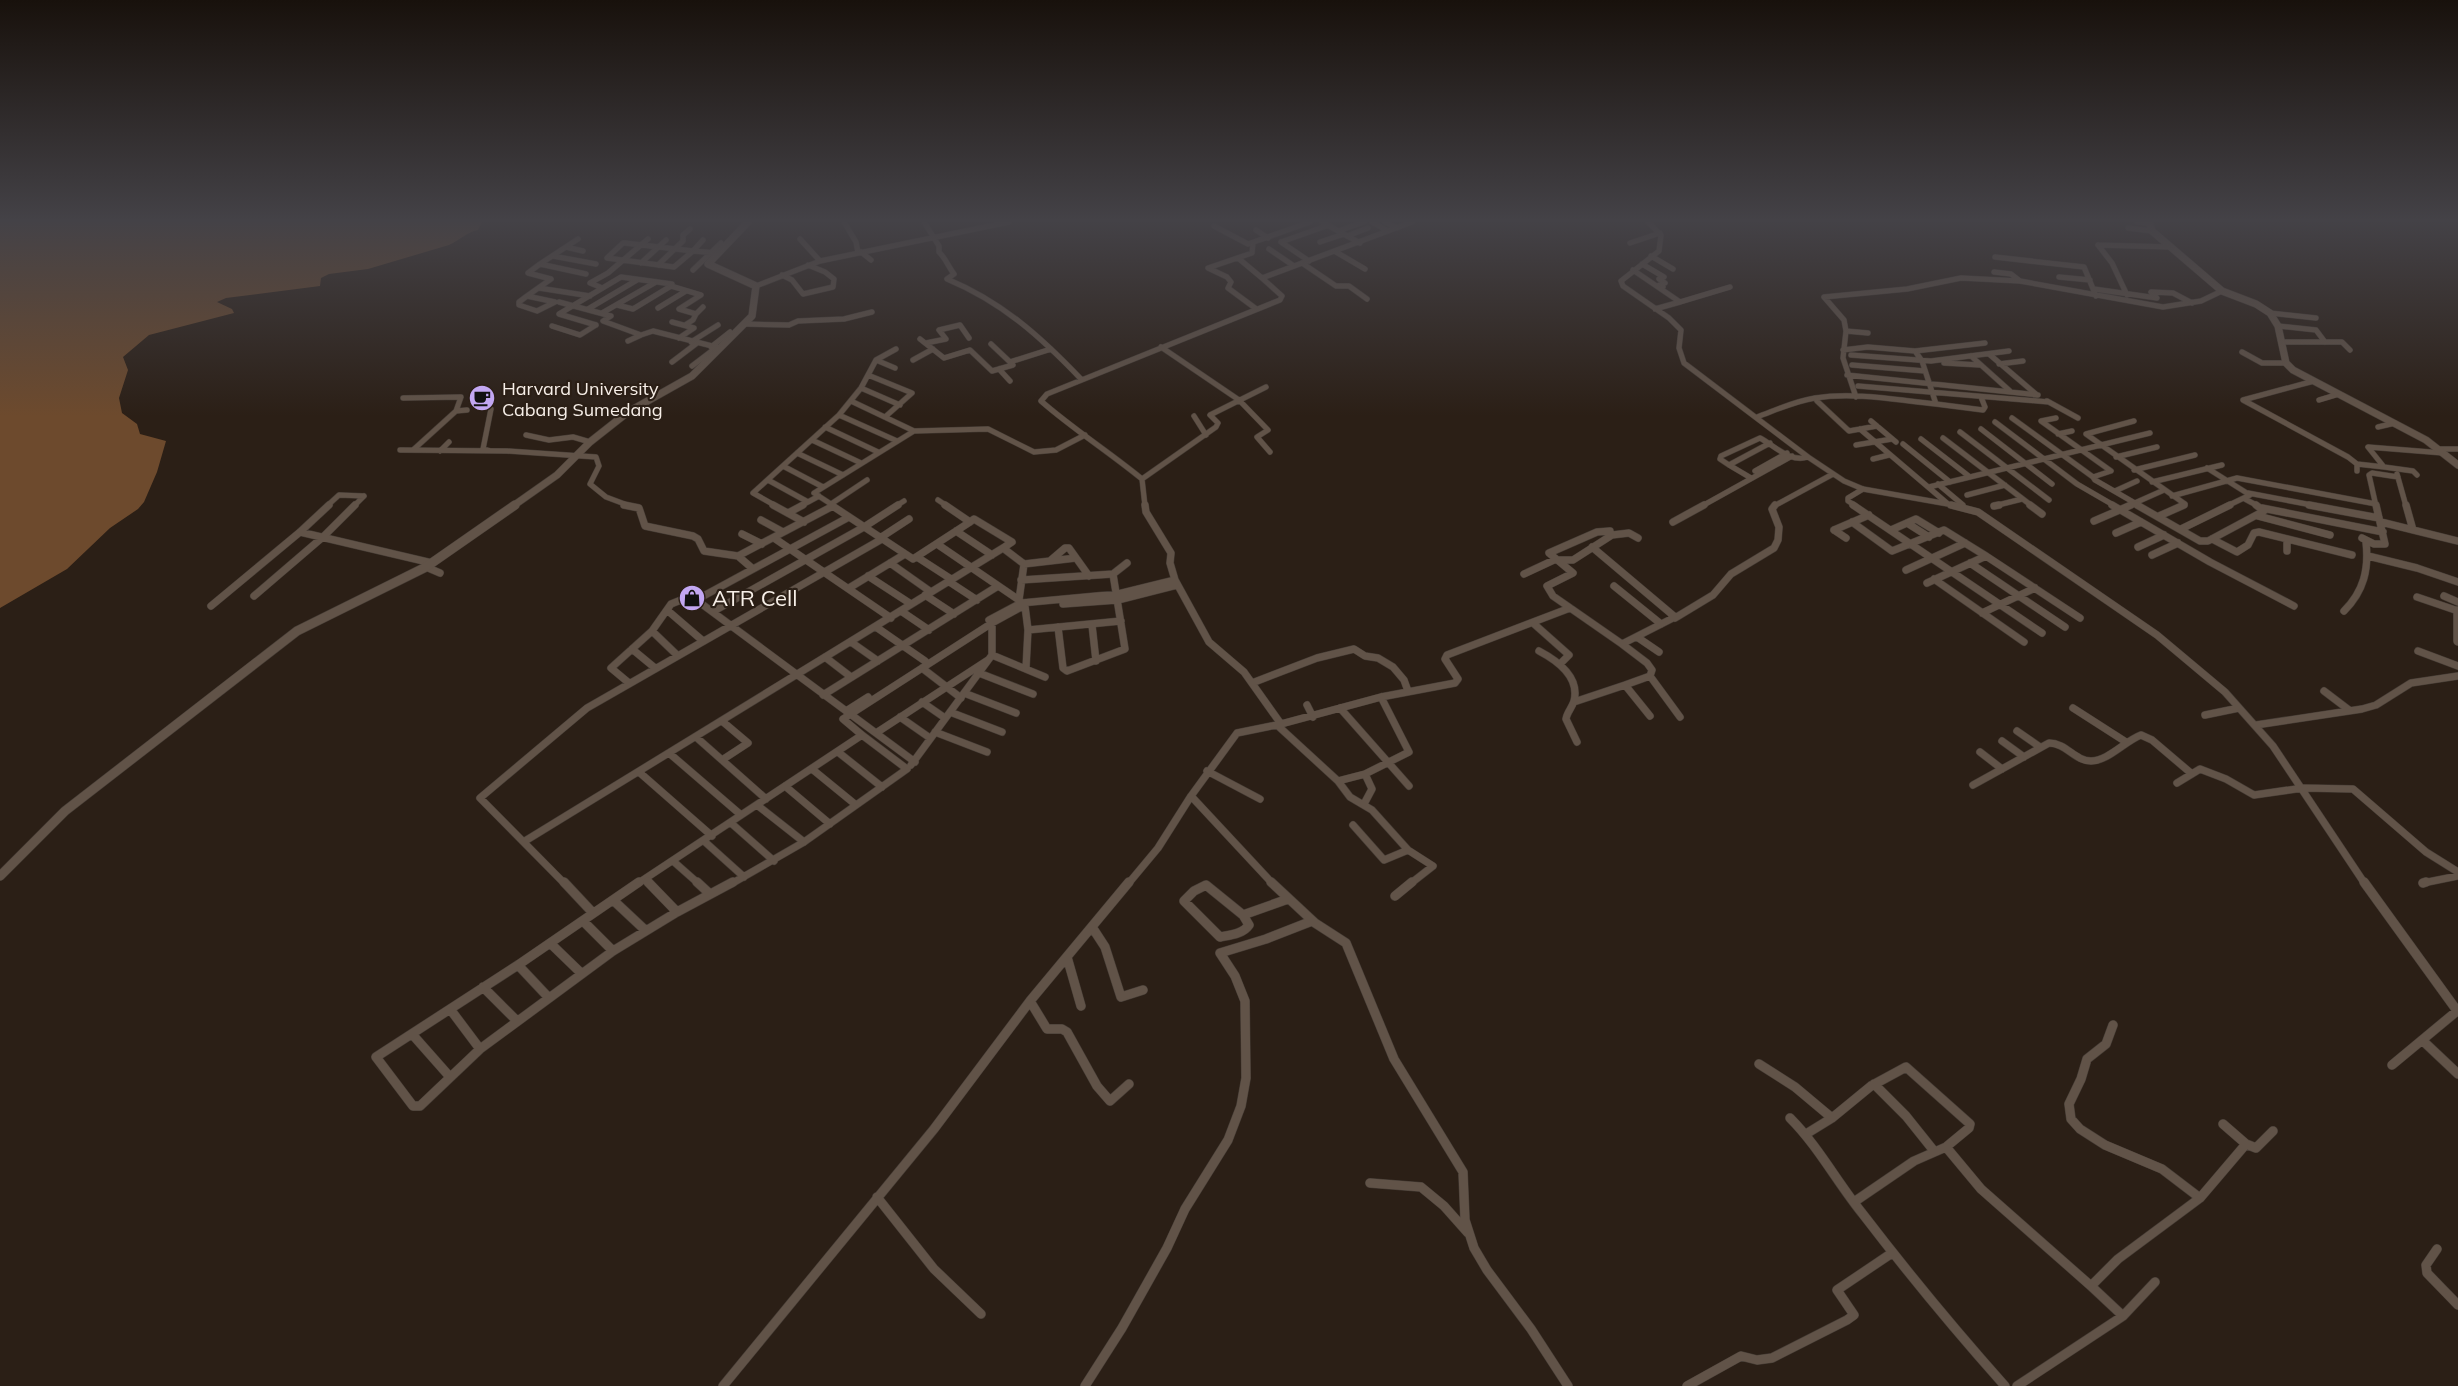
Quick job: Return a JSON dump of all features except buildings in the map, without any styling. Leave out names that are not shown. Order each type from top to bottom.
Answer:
[{"type":"street","points":[[559,314],[605,287]]},
{"type":"street","points":[[588,309],[626,287]]},
{"type":"street","points":[[602,313],[648,287]]},
{"type":"street","points":[[617,305],[633,309],[669,287]]},
{"type":"street","points":[[679,287],[701,295],[679,309],[696,314]]},
{"type":"street","points":[[692,366],[745,324],[755,311],[756,287]]},
{"type":"street","points":[[797,287],[803,294],[833,287]]},
{"type":"street","points":[[965,287],[1011,314],[1041,336],[1081,379]]},
{"type":"street","points":[[1229,287],[1255,308]]},
{"type":"street","points":[[1271,287],[1282,297],[1047,394],[1041,404],[1142,479],[1146,512],[1171,553],[1170,563],[1176,583],[1209,642],[1220,654],[1234,662],[1252,683],[1279,724],[1338,782],[1350,797],[1364,804],[1408,850],[1433,866],[1395,896]]},
{"type":"street","points":[[1350,287],[1367,299]]},
{"type":"street","points":[[1624,287],[1681,330],[1679,348],[1684,363],[1808,458],[1863,489],[1965,507]]},
{"type":"street","points":[[1657,287],[1680,302]]},
{"type":"street","points":[[1655,309],[1730,287]]},
{"type":"street","points":[[1859,397],[1847,375],[1843,350],[1846,331],[1844,320],[1824,297],[1918,287]]},
{"type":"street","points":[[2049,287],[2163,307],[2192,303],[2222,291]]},
{"type":"street","points":[[2123,287],[2127,295]]},
{"type":"street","points":[[2217,287],[2222,291],[2256,304],[2270,313],[2316,318]]},
{"type":"street","points":[[590,296],[539,288],[519,302],[519,305],[529,310],[542,310],[596,325]]},
{"type":"street","points":[[658,308],[684,288]]},
{"type":"street","points":[[2096,296],[2094,289],[2157,298],[2151,292],[2174,292],[2192,303]]},
{"type":"street","points":[[527,296],[555,302],[542,310]]},
{"type":"street","points":[[552,326],[580,335],[611,316],[559,302]]},
{"type":"street","points":[[685,325],[693,320],[703,307]]},
{"type":"street","points":[[745,324],[789,325],[798,321],[839,319],[872,312]]},
{"type":"street","points":[[2270,313],[2278,327],[2286,363],[2293,370],[2395,423],[2443,451],[2458,465]]},
{"type":"street","points":[[603,321],[641,335]]},
{"type":"street","points":[[672,322],[694,328],[679,338]]},
{"type":"street","points":[[672,362],[718,325]]},
{"type":"street","points":[[951,344],[939,330],[960,325],[969,338]]},
{"type":"street","points":[[2278,327],[2316,330],[2325,342]]},
{"type":"street","points":[[628,341],[653,331],[716,347]]},
{"type":"street","points":[[1846,331],[1868,333]]},
{"type":"street","points":[[0,876],[64,811],[154,744],[297,631],[429,565],[557,475],[590,442],[628,412],[692,376],[730,332]]},
{"type":"street","points":[[920,339],[944,358],[970,350],[992,371],[1013,364],[991,344]]},
{"type":"street","points":[[926,343],[946,339]]},
{"type":"street","points":[[1850,352],[1868,347],[1915,351],[1985,342]]},
{"type":"street","points":[[2282,342],[2342,342],[2350,350]]},
{"type":"street","points":[[1161,347],[1239,400],[1268,430],[1257,437],[1270,452]]},
{"type":"street","points":[[804,522],[753,493],[839,415],[861,388],[876,360],[897,349]]},
{"type":"street","points":[[913,360],[933,349]]},
{"type":"street","points":[[1010,362],[1051,349]]},
{"type":"street","points":[[1843,350],[1922,361],[1980,365]]},
{"type":"street","points":[[1915,351],[1922,361],[1936,404]]},
{"type":"street","points":[[1930,361],[2009,351]]},
{"type":"street","points":[[1850,352],[1859,397]]},
{"type":"street","points":[[2242,352],[2262,363],[2286,363]]},
{"type":"street","points":[[1989,354],[2038,395],[2078,418]]},
{"type":"street","points":[[1971,356],[2010,391]]},
{"type":"street","points":[[876,360],[896,368]]},
{"type":"street","points":[[2000,364],[2023,361]]},
{"type":"street","points":[[1852,365],[1925,371]]},
{"type":"street","points":[[999,369],[1010,381]]},
{"type":"street","points":[[2010,373],[2021,371]]},
{"type":"street","points":[[868,375],[912,393],[885,417]]},
{"type":"street","points":[[1847,375],[2038,395]]},
{"type":"street","points":[[2314,381],[2243,400],[2357,464],[2415,471],[2417,475]]},
{"type":"street","points":[[1858,386],[2049,402]]},
{"type":"street","points":[[1142,479],[1218,425],[1210,415],[1266,387]]},
{"type":"street","points":[[861,388],[900,405]]},
{"type":"street","points":[[2319,400],[2339,394]]},
{"type":"street","points":[[403,398],[460,397],[456,411],[413,450]]},
{"type":"street","points":[[1757,417],[1805,400],[1859,397],[1983,410],[1985,407],[1981,397]]},
{"type":"street","points":[[851,401],[914,431],[988,429],[1034,452],[1046,453],[1085,435]]},
{"type":"street","points":[[1817,401],[1848,430],[1877,426]]},
{"type":"street","points":[[489,452],[483,449],[491,409]]},
{"type":"street","points":[[456,411],[468,410]]},
{"type":"street","points":[[839,415],[897,441]]},
{"type":"street","points":[[1194,416],[1206,435]]},
{"type":"street","points":[[2012,418],[2093,477],[2200,541],[2212,539],[2258,516],[2264,511],[2262,508]]},
{"type":"street","points":[[2056,418],[2038,420],[2114,470],[2093,477]]},
{"type":"street","points":[[1871,421],[1950,482]]},
{"type":"street","points":[[2134,421],[2088,432],[2087,436],[2185,504],[2159,516]]},
{"type":"street","points":[[1995,422],[2077,484],[2210,562],[2294,606]]},
{"type":"street","points":[[2378,427],[2395,423]]},
{"type":"street","points":[[825,427],[878,452]]},
{"type":"street","points":[[1860,429],[1948,504]]},
{"type":"street","points":[[1981,429],[2052,484]]},
{"type":"street","points":[[525,841],[1012,542],[974,519],[913,559],[814,493],[914,431]]},
{"type":"street","points":[[2058,434],[2072,431]]},
{"type":"street","points":[[1960,432],[2049,500]]},
{"type":"street","points":[[1929,487],[2150,433]]},
{"type":"street","points":[[526,435],[549,440],[573,437],[590,442]]},
{"type":"street","points":[[1753,477],[1729,465],[1720,459],[1720,456],[1760,438],[1801,460],[1808,458]]},
{"type":"street","points":[[1942,438],[2042,514]]},
{"type":"street","points":[[1921,439],[1970,477]]},
{"type":"street","points":[[812,440],[861,463]]},
{"type":"street","points":[[440,451],[449,442]]},
{"type":"street","points":[[1856,445],[1897,442]]},
{"type":"street","points":[[1729,465],[1770,443]]},
{"type":"street","points":[[2116,457],[2157,447]]},
{"type":"street","points":[[2384,467],[2369,447],[2443,451],[2458,448]]},
{"type":"street","points":[[400,450],[579,454],[596,457],[599,460],[599,466],[590,484],[594,490],[618,504],[639,508],[645,526],[679,531],[693,536],[709,553],[738,556],[804,522],[867,480]]},
{"type":"street","points":[[797,453],[843,475]]},
{"type":"street","points":[[2134,470],[2195,454]]},
{"type":"street","points":[[1673,522],[1789,455]]},
{"type":"street","points":[[1873,459],[1889,455]]},
{"type":"street","points":[[2357,464],[2357,471]]},
{"type":"street","points":[[2152,482],[2222,465]]},
{"type":"street","points":[[783,466],[823,487]]},
{"type":"street","points":[[2207,468],[2228,481],[2262,508],[2383,532]]},
{"type":"street","points":[[1622,644],[1675,618],[1713,595],[1731,574],[1774,548],[1779,526],[1772,509],[1775,504],[1833,474]]},
{"type":"street","points":[[2344,611],[2353,604],[2365,581],[2368,556],[2364,540],[2385,545],[2368,475],[2397,474],[2414,530]]},
{"type":"street","points":[[2172,496],[2243,479],[2376,504]]},
{"type":"street","points":[[768,480],[808,502]]},
{"type":"street","points":[[2115,491],[2137,481]]},
{"type":"street","points":[[1938,484],[1965,507],[1985,517],[2157,635],[2203,671],[2256,725],[2273,746],[2378,904],[2458,1012],[2392,1065]]},
{"type":"street","points":[[1967,495],[2005,485]]},
{"type":"street","points":[[1863,489],[1848,498],[1848,501],[2042,633]]},
{"type":"street","points":[[2094,521],[2164,490]]},
{"type":"street","points":[[211,606],[300,532],[339,495],[364,496],[324,536],[254,596]]},
{"type":"street","points":[[788,513],[819,496]]},
{"type":"street","points":[[2181,529],[2246,496],[2380,520],[2458,541]]},
{"type":"street","points":[[1994,506],[2022,499]]},
{"type":"street","points":[[938,500],[970,522]]},
{"type":"street","points":[[714,611],[864,527],[904,501]]},
{"type":"street","points":[[1846,538],[1834,530],[1869,515]]},
{"type":"street","points":[[2258,516],[2330,535]]},
{"type":"street","points":[[696,600],[849,517]]},
{"type":"street","points":[[593,913],[525,841],[480,798],[587,708],[703,640],[825,573],[882,539],[909,519]]},
{"type":"street","points":[[1891,530],[1916,519],[1939,533]]},
{"type":"street","points":[[761,520],[783,532]]},
{"type":"street","points":[[1851,522],[1892,551],[1946,531],[2080,618]]},
{"type":"street","points":[[2116,533],[2141,522]]},
{"type":"street","points":[[1907,523],[1929,537]]},
{"type":"street","points":[[956,531],[992,555]]},
{"type":"street","points":[[1610,531],[1596,532],[1549,553],[1573,573],[1548,584],[1547,589],[1647,663],[1652,670],[1650,676]]},
{"type":"street","points":[[300,532],[324,536],[429,565],[440,573]]},
{"type":"street","points":[[1524,574],[1557,559],[1574,560],[1592,547],[1628,532],[1638,538]]},
{"type":"street","points":[[2212,539],[2237,552],[2251,544],[2256,532],[2352,555]]},
{"type":"street","points":[[742,534],[762,544]]},
{"type":"street","points":[[2138,547],[2164,535]]},
{"type":"street","points":[[774,538],[891,618]]},
{"type":"street","points":[[2287,551],[2288,539]]},
{"type":"street","points":[[1906,570],[1965,543]]},
{"type":"street","points":[[2152,555],[2178,543]]},
{"type":"street","points":[[937,544],[1021,603]]},
{"type":"street","points":[[1592,547],[1675,618]]},
{"type":"street","points":[[1002,548],[1024,564],[1076,558]]},
{"type":"street","points":[[1051,560],[1067,548],[1089,576]]},
{"type":"street","points":[[849,588],[905,554]]},
{"type":"street","points":[[738,556],[753,569]]},
{"type":"street","points":[[1927,583],[1986,556]]},
{"type":"street","points":[[2368,556],[2417,568],[2458,582]]},
{"type":"street","points":[[917,557],[977,600]]},
{"type":"street","points":[[890,563],[954,614]]},
{"type":"street","points":[[1022,580],[1113,574],[1127,563]]},
{"type":"street","points":[[1970,563],[2065,627]]},
{"type":"street","points":[[1024,564],[1021,603],[1028,630],[1026,668]]},
{"type":"street","points":[[1058,627],[1063,668],[1067,671],[1125,649],[1113,574]]},
{"type":"street","points":[[868,576],[912,604]]},
{"type":"street","points":[[1934,579],[2024,642]]},
{"type":"street","points":[[906,769],[843,720],[848,712],[1000,613],[1021,603],[1118,597],[1176,583]]},
{"type":"street","points":[[823,695],[998,586]]},
{"type":"street","points":[[1614,586],[1661,624]]},
{"type":"street","points":[[1982,612],[2035,588]]},
{"type":"street","points":[[629,683],[611,668],[652,631],[671,604],[689,596],[714,611],[730,626],[795,675],[915,762]]},
{"type":"street","points":[[2444,596],[2458,602]]},
{"type":"street","points":[[2417,597],[2458,611],[2458,641]]},
{"type":"street","points":[[923,664],[993,623],[1021,603]]},
{"type":"street","points":[[723,1386],[934,1129],[1030,1001],[1158,848],[1207,771],[1237,733],[1313,717],[1381,697],[1457,682],[1458,679],[1445,659],[1447,655],[1570,608]]},
{"type":"street","points":[[667,610],[703,640]]},
{"type":"street","points":[[901,611],[929,630]]},
{"type":"street","points":[[1028,630],[1121,621]]},
{"type":"street","points":[[862,735],[376,1057],[413,1106],[420,1106],[480,1049],[581,973],[645,930],[774,861],[830,824],[915,762],[990,657],[993,623]]},
{"type":"street","points":[[1533,623],[1569,655],[1560,664]]},
{"type":"street","points":[[1092,625],[1096,661]]},
{"type":"street","points":[[876,627],[903,646],[944,687],[1016,713]]},
{"type":"street","points":[[652,631],[677,655]]},
{"type":"street","points":[[1637,637],[1659,652]]},
{"type":"street","points":[[851,642],[878,661]]},
{"type":"street","points":[[632,649],[655,668]]},
{"type":"street","points":[[1252,683],[1333,653],[1359,649],[1366,656],[1377,657],[1398,671],[1406,681],[1408,691]]},
{"type":"street","points":[[1539,651],[1560,664],[1572,678],[1574,702]]},
{"type":"street","points":[[2418,651],[2458,666]]},
{"type":"street","points":[[825,657],[851,677]]},
{"type":"street","points":[[990,657],[1026,668],[1045,677]]},
{"type":"street","points":[[876,733],[990,657]]},
{"type":"street","points":[[979,674],[1033,694]]},
{"type":"street","points":[[1577,742],[1566,722],[1566,713],[1574,702],[1650,676]]},
{"type":"street","points":[[1650,676],[1680,717]]},
{"type":"street","points":[[2256,725],[2376,705],[2411,683],[2458,676]]},
{"type":"street","points":[[1625,685],[1650,716]]},
{"type":"street","points":[[2324,691],[2349,710]]},
{"type":"street","points":[[1338,782],[1365,774],[1408,752],[1381,697]]},
{"type":"street","points":[[922,702],[947,715],[1002,732]]},
{"type":"street","points":[[1307,705],[1313,717]]},
{"type":"street","points":[[1340,708],[1409,786]]},
{"type":"street","points":[[2073,708],[2126,742]]},
{"type":"street","points":[[2205,716],[2239,708]]},
{"type":"street","points":[[900,717],[933,735],[987,752]]},
{"type":"street","points":[[722,721],[748,743],[722,760]]},
{"type":"street","points":[[2017,731],[2040,747]]},
{"type":"street","points":[[1973,785],[2049,743],[2060,743],[2084,759],[2094,761],[2138,735],[2147,736],[2192,774]]},
{"type":"street","points":[[696,737],[766,799]]},
{"type":"street","points":[[2002,741],[2024,757]]},
{"type":"street","points":[[838,752],[882,787]]},
{"type":"street","points":[[1980,752],[2002,769]]},
{"type":"street","points":[[669,753],[741,815]]},
{"type":"street","points":[[812,769],[856,805]]},
{"type":"street","points":[[2177,783],[2200,769],[2254,795],[2270,790],[2301,788],[2353,789],[2426,852],[2458,874]]},
{"type":"street","points":[[1207,771],[1260,798]]},
{"type":"street","points":[[639,772],[712,836]]},
{"type":"street","points":[[1364,804],[1372,789],[1365,774]]},
{"type":"street","points":[[785,786],[830,824]]},
{"type":"street","points":[[1191,796],[1217,828],[1288,899],[1312,921],[1346,944],[1394,1059],[1462,1172],[1465,1181],[1464,1207],[1468,1233],[1481,1261],[1538,1339],[1568,1386]]},
{"type":"street","points":[[757,805],[804,842]]},
{"type":"street","points":[[730,823],[774,861]]},
{"type":"street","points":[[1353,825],[1384,860],[1408,850]]},
{"type":"street","points":[[704,841],[744,877]]},
{"type":"street","points":[[673,861],[710,894]]},
{"type":"street","points":[[2423,883],[2458,874]]},
{"type":"street","points":[[645,879],[677,912]]},
{"type":"street","points":[[1208,886],[1243,915],[1249,925],[1248,928],[1220,938],[1184,901],[1194,891],[1208,886]]},
{"type":"street","points":[[1243,915],[1288,899]]},
{"type":"street","points":[[613,900],[645,930]]},
{"type":"street","points":[[583,921],[613,951]]},
{"type":"street","points":[[1085,1386],[1122,1328],[1167,1248],[1185,1209],[1228,1140],[1241,1106],[1246,1078],[1245,1001],[1235,976],[1220,953],[1256,943],[1312,921]]},
{"type":"street","points":[[1092,927],[1105,947],[1121,997],[1124,998],[1143,990]]},
{"type":"street","points":[[550,943],[581,973]]},
{"type":"street","points":[[1067,957],[1081,1006]]},
{"type":"street","points":[[518,965],[549,998]]},
{"type":"street","points":[[483,987],[517,1021]]},
{"type":"street","points":[[1030,1001],[1047,1029],[1062,1029],[1067,1032],[1097,1086],[1110,1101],[1129,1084]]},
{"type":"street","points":[[450,1009],[480,1049]]},
{"type":"street","points":[[2113,1025],[2106,1044],[2087,1059],[2081,1079],[2069,1104],[2071,1119],[2080,1129],[2105,1145],[2162,1169],[2200,1198]]},
{"type":"street","points":[[412,1034],[450,1077]]},
{"type":"street","points":[[2422,1040],[2458,1074]]},
{"type":"street","points":[[1760,1064],[1796,1087],[1832,1118]]},
{"type":"street","points":[[1806,1134],[1832,1118],[1874,1084],[1901,1068],[1910,1069],[1970,1124],[1969,1128],[1946,1147],[1907,1166],[1854,1202]]},
{"type":"street","points":[[1874,1084],[1906,1116],[1934,1151]]},
{"type":"street","points":[[1790,1118],[1806,1134],[1892,1253],[1944,1318],[2005,1386]]},
{"type":"street","points":[[2223,1124],[2246,1144],[2256,1148],[2273,1131]]},
{"type":"street","points":[[2091,1286],[2118,1259],[2200,1198],[2246,1144]]},
{"type":"street","points":[[1946,1147],[1981,1189],[2123,1316]]},
{"type":"street","points":[[1370,1183],[1421,1187],[1444,1206],[1468,1233]]},
{"type":"street","points":[[878,1197],[934,1269],[981,1314]]},
{"type":"street","points":[[2437,1249],[2426,1265],[2427,1273],[2458,1305]]},
{"type":"street","points":[[1687,1386],[1741,1356],[1757,1360],[1772,1358],[1854,1315],[1838,1290],[1892,1253]]},
{"type":"street","points":[[2017,1386],[2123,1316],[2156,1282]]},
{"type":"shaded area","points":[[0,287],[315,287],[226,298],[217,302],[232,309],[234,313],[149,335],[123,357],[128,370],[119,398],[122,413],[137,424],[140,434],[166,441],[157,472],[144,502],[138,509],[110,528],[67,569],[0,608]]},
{"type":"place","name":"Harvard University Cabang Sumedang","points":[[482,398]]},
{"type":"place","name":"ATR Cell","points":[[692,598]]}]
